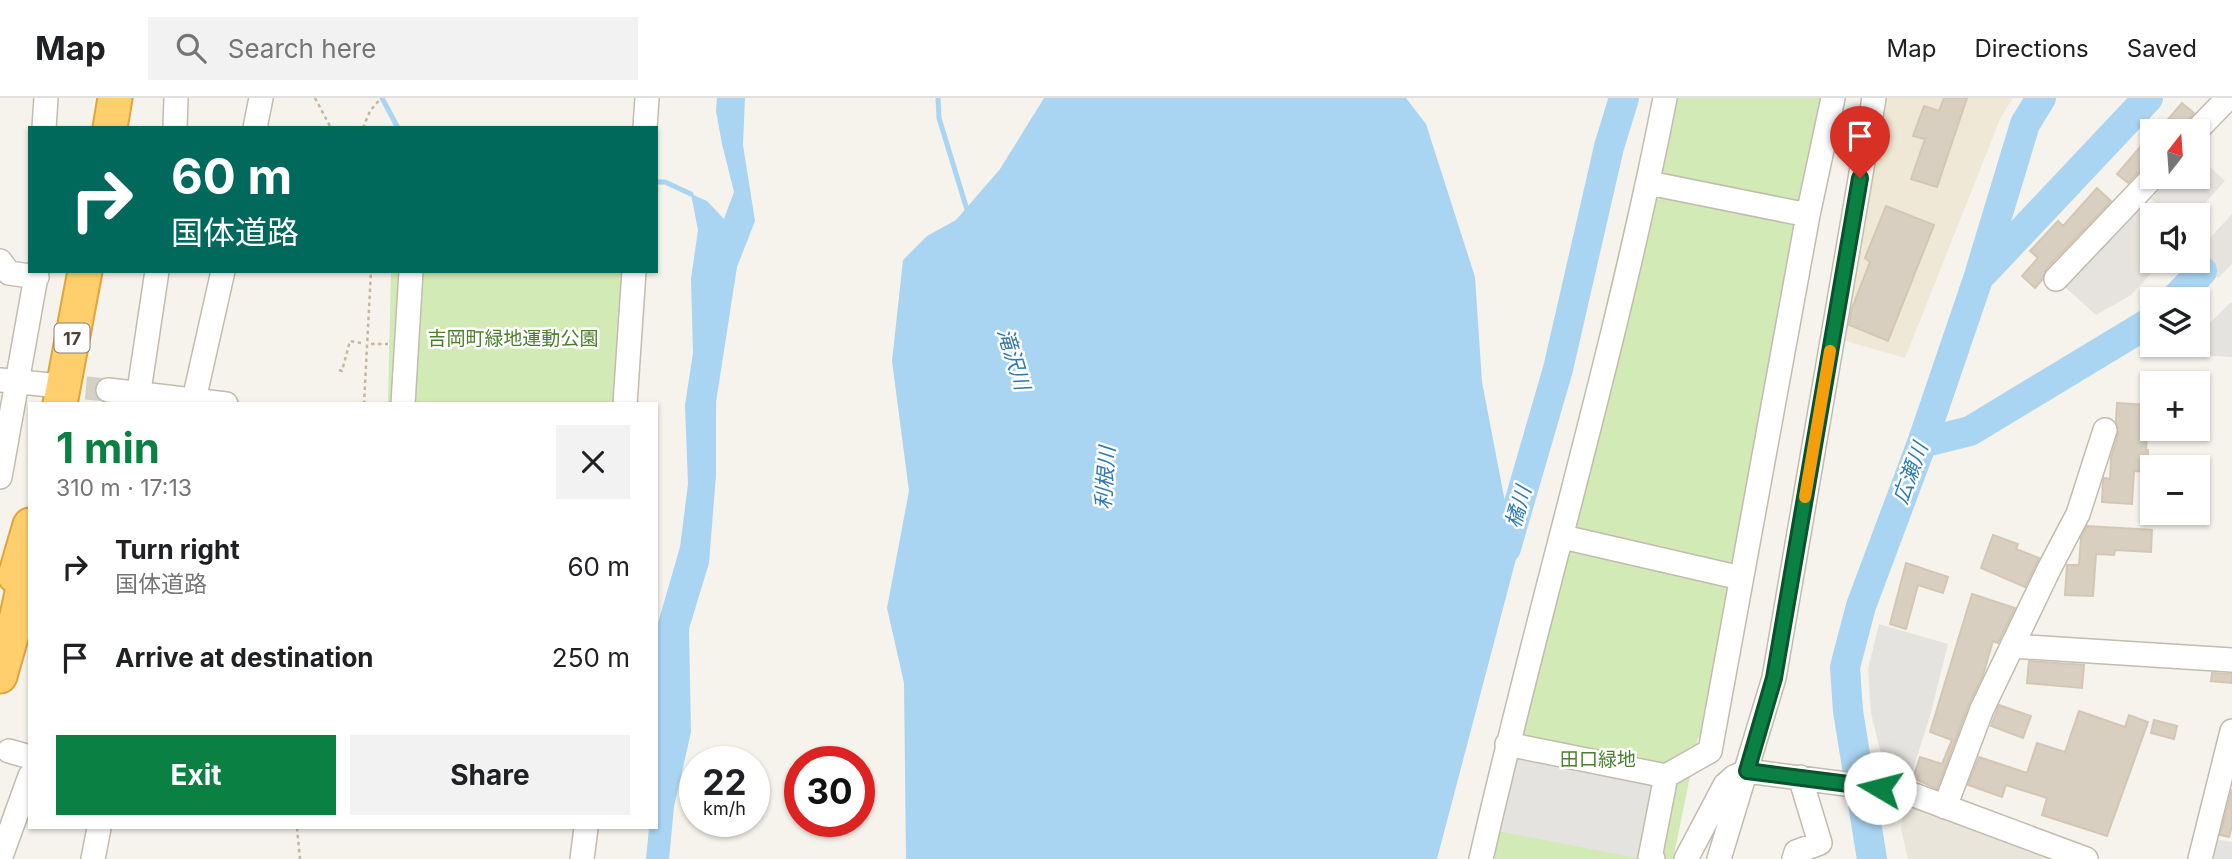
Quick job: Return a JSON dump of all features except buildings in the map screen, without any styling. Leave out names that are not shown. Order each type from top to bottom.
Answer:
[{"type":"highway","points":[[95,126],[96,98]]},
{"type":"highway","points":[[110,126],[115,98]]},
{"type":"highway","name":"17","points":[[55,395],[85,273]]},
{"type":"highway","points":[[1,620],[28,532]]},
{"type":"highway","points":[[0,676],[28,564]]},
{"type":"street","points":[[44,126],[46,98]]},
{"type":"street","points":[[175,126],[176,98]]},
{"type":"street","points":[[255,126],[261,98]]},
{"type":"street","points":[[645,126],[647,98]]},
{"type":"street","points":[[1481,859],[1507,744],[1563,537],[1649,183],[1665,98]]},
{"type":"street","points":[[1507,744],[1666,776],[1710,751],[1808,215],[1833,98]]},
{"type":"street","points":[[1719,859],[1774,678],[1874,98]]},
{"type":"street","points":[[2208,119],[2228,98]]},
{"type":"street","points":[[1649,183],[1808,215]]},
{"type":"street","points":[[2056,279],[2142,189]]},
{"type":"street","points":[[0,261],[9,273],[37,274],[9,381],[0,477]]},
{"type":"street","points":[[138,399],[157,273]]},
{"type":"street","points":[[108,390],[138,399],[193,402],[223,273]]},
{"type":"street","points":[[402,402],[411,273]]},
{"type":"street","points":[[625,402],[634,273]]},
{"type":"street","points":[[9,381],[55,395]]},
{"type":"street","points":[[1945,807],[1982,709],[2078,514],[2105,430]]},
{"type":"street","points":[[1563,537],[1741,578]]},
{"type":"street","points":[[2012,646],[2232,660]]},
{"type":"street","points":[[2200,859],[2232,731]]},
{"type":"street","points":[[1686,859],[1725,785],[1747,771],[1906,792],[2086,859]]},
{"type":"street","points":[[1651,859],[1666,776]]},
{"type":"street","points":[[1794,859],[1796,852],[1823,851],[1800,777]]},
{"type":"street","points":[[0,859],[28,782]]},
{"type":"street","points":[[93,859],[99,829]]},
{"type":"street","points":[[582,859],[586,829]]},
{"type":"path","points":[[315,98],[330,126]]},
{"type":"path","points":[[364,126],[370,111],[381,98]]},
{"type":"path","points":[[364,402],[371,273]]},
{"type":"path","points":[[339,370],[342,372],[350,341],[361,343]]},
{"type":"path","points":[[371,344],[395,345]]},
{"type":"path","points":[[297,829],[300,859]]},
{"type":"shaded area","points":[[1874,98],[2013,98],[2001,117],[1905,358],[1832,337]]},
{"type":"shaded area","points":[[2210,167],[2225,181],[2205,203],[2156,203],[2151,199],[2160,189],[2210,189]]},
{"type":"shaded area","points":[[2140,210],[2140,273],[2152,273],[2131,295],[2096,315],[2065,287]]},
{"type":"shaded area","points":[[2232,214],[2232,264],[2218,278],[2210,270],[2210,238]]},
{"type":"shaded area","points":[[2232,303],[2232,357],[2210,356],[2210,323]]},
{"type":"shaded area","points":[[1879,624],[1948,644],[1930,716],[1908,785],[1888,783],[1871,713],[1868,669]]},
{"type":"shaded area","points":[[1513,753],[1652,779],[1637,858],[1498,831]]},
{"type":"shaded area","points":[[1906,792],[2086,859],[1908,859],[1901,829]]},
{"type":"shaded area","points":[[2214,839],[2232,842],[2232,859],[2210,859]]},
{"type":"green space","name":"田口緑地","points":[[1654,98],[1827,98],[1729,587],[1703,734],[1698,738],[1673,859],[1478,859]]},
{"type":"green space","name":"吉岡町緑地運動公園","points":[[391,273],[640,273],[632,402],[388,402]]},
{"type":"water","points":[[717,98],[745,98],[743,145],[755,221],[737,267],[716,402],[716,475],[709,563],[689,629],[691,732],[688,746],[679,746],[679,785],[669,859],[646,859],[649,829],[658,829],[658,623],[680,547],[688,484],[685,405],[693,353],[691,279],[698,230],[691,194],[707,201],[724,219],[734,192],[716,111]]},
{"type":"water","name":"利根川","points":[[1044,98],[1406,98],[1426,124],[1475,277],[1482,382],[1516,559],[1437,859],[906,859],[904,683],[887,608],[909,491],[892,361],[903,260],[927,236],[956,220],[1000,169]]},
{"type":"waterway","points":[[382,98],[397,126]]},
{"type":"waterway","name":"滝沢川","points":[[938,98],[939,118],[968,213]]},
{"type":"waterway","name":"橘川","points":[[1485,557],[1506,548],[1558,369],[1609,147],[1624,98]]},
{"type":"waterway","name":"広瀬川","points":[[1872,859],[1848,711],[1845,667],[1861,606],[1922,443],[1978,279],[2025,124],[2041,98]]},
{"type":"waterway","points":[[1983,273],[2148,98]]},
{"type":"waterway","points":[[658,182],[665,182],[691,194]]},
{"type":"waterway","points":[[2187,287],[2200,273]]},
{"type":"waterway","points":[[1922,443],[1970,431],[2140,328]]},
{"type":"tunnel","points":[[52,385],[108,390]]},
{"type":"slow traffic","points":[[1805,497],[1830,351]]},
{"type":"route","points":[[1860,178],[1774,678],[1747,771],[1880,788]]}]
